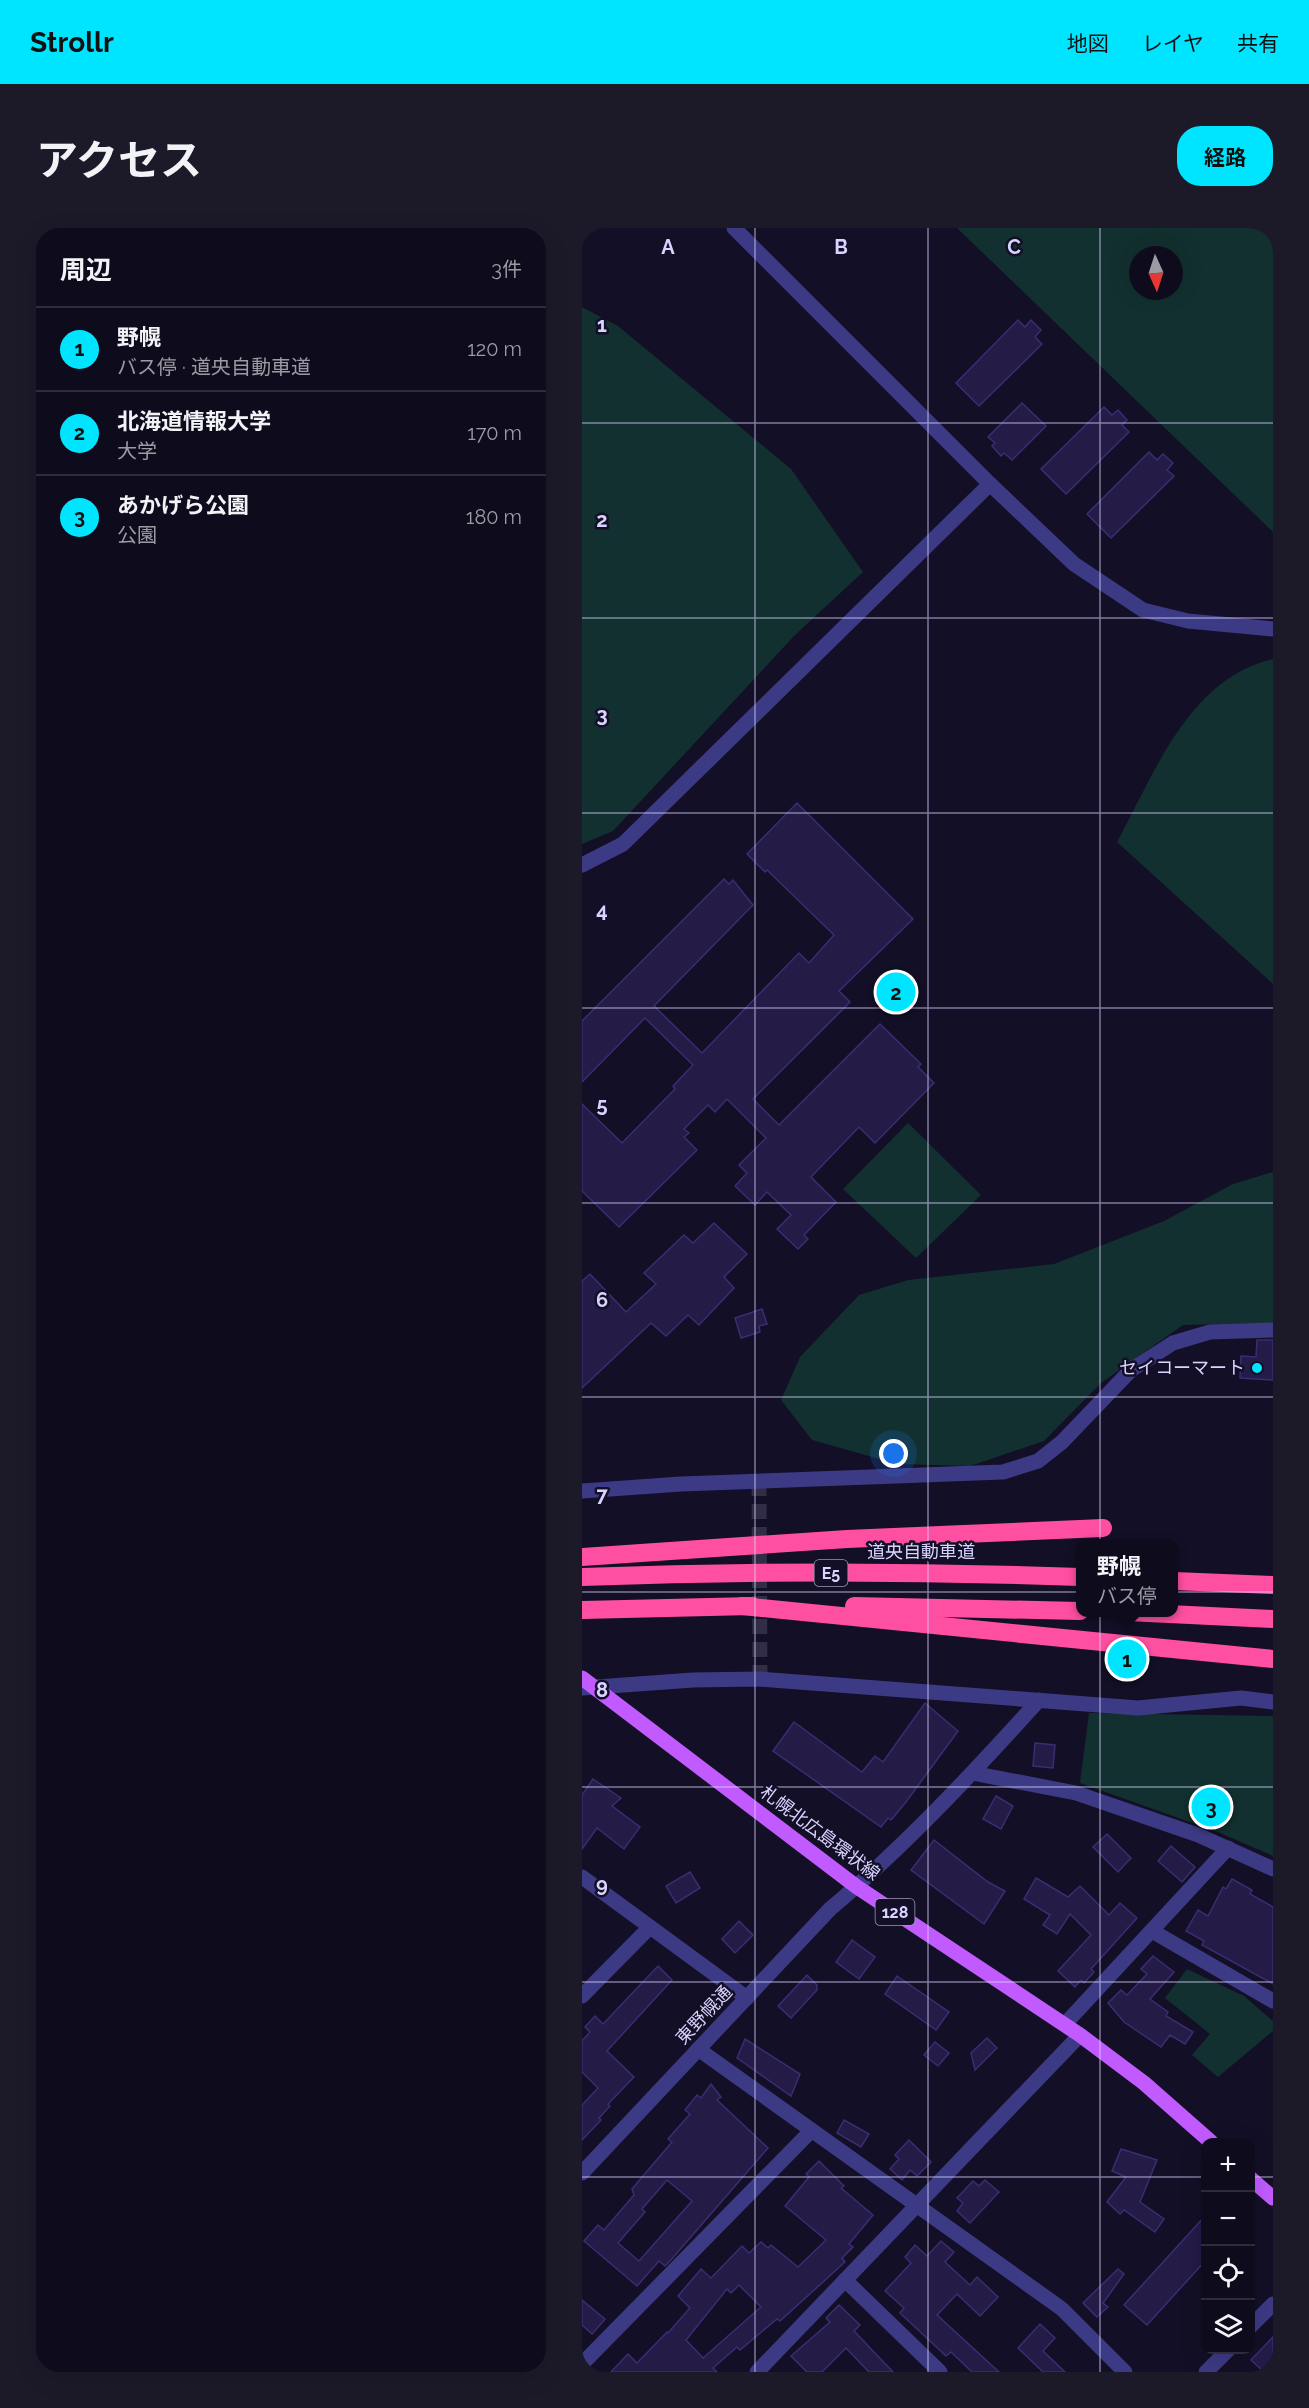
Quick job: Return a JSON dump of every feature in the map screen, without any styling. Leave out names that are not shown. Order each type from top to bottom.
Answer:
[{"type":"highway","points":[[582,1557],[847,1539],[1103,1528]]},
{"type":"highway","name":"道央自動車道","points":[[582,1577],[694,1573],[903,1573],[1076,1577]]},
{"type":"highway","points":[[1178,1581],[1273,1585]]},
{"type":"highway","points":[[742,1606],[1273,1659]]},
{"type":"highway","name":"E5","points":[[582,1610],[742,1606],[972,1607],[1076,1611]]},
{"type":"highway","points":[[1178,1614],[1273,1619]]},
{"type":"main road","name":"札幌北広島環状線","points":[[582,1677],[589,1688],[857,1887],[1080,2035],[1144,2083],[1206,2138]]},
{"type":"main road","points":[[1255,2182],[1273,2198]]},
{"type":"street","points":[[734,228],[990,484],[1074,564],[1143,610],[1188,621],[1273,629]]},
{"type":"street","points":[[582,865],[623,844],[990,484]]},
{"type":"street","points":[[582,1491],[681,1484],[1003,1472],[1038,1461],[1062,1442],[1131,1370],[1173,1342],[1210,1332],[1273,1330]]},
{"type":"street","points":[[589,1688],[693,1680],[760,1678],[1138,1708],[1241,1698],[1273,1702]]},
{"type":"street","name":"東野幌通","points":[[582,2173],[830,1909],[857,1887],[972,1773],[1039,1700]]},
{"type":"street","points":[[972,1773],[1076,1793],[1198,1834],[1273,1869]]},
{"type":"street","points":[[1065,2024],[1228,1848]]},
{"type":"street","points":[[582,1878],[747,1998]]},
{"type":"street","points":[[582,1996],[650,1927]]},
{"type":"street","points":[[1152,1931],[1273,2001]]},
{"type":"street","points":[[757,2372],[1080,2035]]},
{"type":"street","points":[[698,2049],[1062,2309],[1125,2372]]},
{"type":"street","points":[[582,2364],[811,2131]]},
{"type":"street","points":[[845,2280],[940,2372]]},
{"type":"street","points":[[1255,2323],[1273,2304]]},
{"type":"street","points":[[1206,2372],[1223,2354]]},
{"type":"green space","points":[[957,228],[1273,228],[1273,532]]},
{"type":"green space","points":[[582,307],[618,326],[791,469],[863,572],[795,635],[613,831],[582,844]]},
{"type":"green space","points":[[1273,659],[1273,984],[1117,842],[1160,759],[1196,707],[1218,686],[1244,670]]},
{"type":"green space","points":[[908,1123],[981,1195],[916,1258],[843,1189]]},
{"type":"green space","points":[[1273,1172],[1273,1323],[1183,1325],[1101,1383],[1044,1441],[970,1466],[897,1464],[812,1440],[781,1400],[800,1357],[859,1295],[908,1280],[1054,1264],[1164,1221],[1233,1184]]},
{"type":"green space","points":[[1089,1713],[1273,1716],[1273,1856],[1218,1832],[1080,1783]]},
{"type":"green space","points":[[1187,1969],[1244,1996],[1273,2021],[1273,2031],[1218,2077],[1192,2055],[1210,2034],[1165,1998]]},
{"type":"building","points":[[1018,320],[1025,327],[1031,320],[1041,330],[1035,337],[1042,344],[979,406],[956,383]]},
{"type":"building","points":[[1022,403],[1046,426],[1012,460],[1004,453],[1001,456],[992,446],[995,443],[988,437]]},
{"type":"building","points":[[1104,407],[1112,415],[1118,410],[1127,420],[1122,425],[1129,432],[1066,494],[1041,469]]},
{"type":"building","points":[[1149,452],[1157,460],[1163,454],[1173,463],[1167,470],[1174,476],[1111,538],[1087,514]]},
{"type":"building","points":[[797,803],[913,919],[839,991],[850,1002],[753,1099],[779,1125],[880,1024],[921,1064],[918,1067],[934,1083],[875,1143],[859,1127],[811,1177],[836,1202],[804,1235],[808,1239],[798,1249],[777,1229],[791,1215],[767,1192],[755,1205],[735,1186],[747,1173],[739,1165],[766,1138],[727,1099],[715,1112],[708,1105],[684,1129],[689,1133],[684,1137],[697,1150],[619,1227],[582,1191],[582,1104],[622,1143],[675,1089],[673,1086],[693,1065],[645,1018],[582,1082],[582,1021],[724,879],[729,884],[733,880],[753,905],[654,1006],[702,1053],[799,953],[809,963],[834,935],[767,870],[765,872],[747,854]]},
{"type":"building","points":[[714,1223],[747,1254],[724,1277],[734,1288],[699,1325],[688,1315],[666,1336],[651,1323],[582,1388],[582,1281],[590,1274],[626,1312],[656,1284],[644,1273],[684,1235],[693,1243]]},
{"type":"building","points":[[762,1309],[767,1324],[759,1326],[760,1332],[741,1338],[735,1318]]},
{"type":"building","name":"セイコーマート","points":[[1257,1340],[1273,1340],[1273,1380],[1240,1378],[1241,1356],[1256,1357]]},
{"type":"building","points":[[925,1703],[958,1731],[906,1802],[891,1820],[888,1818],[881,1827],[773,1751],[794,1722],[862,1772],[875,1756],[883,1762]]},
{"type":"building","points":[[1035,1743],[1055,1745],[1053,1768],[1033,1766]]},
{"type":"building","points":[[593,1779],[621,1798],[612,1806],[640,1827],[624,1849],[597,1828],[582,1849],[582,1795]]},
{"type":"building","points":[[996,1796],[1013,1806],[1001,1829],[983,1819]]},
{"type":"building","points":[[1107,1834],[1131,1858],[1118,1872],[1093,1847]]},
{"type":"building","points":[[934,1840],[988,1882],[1005,1891],[984,1924],[911,1870]]},
{"type":"building","points":[[1171,1846],[1195,1867],[1182,1882],[1158,1861]]},
{"type":"building","points":[[690,1872],[700,1888],[676,1903],[666,1886]]},
{"type":"building","points":[[1036,1878],[1068,1897],[1080,1886],[1109,1915],[1120,1903],[1137,1918],[1091,1969],[1094,1972],[1084,1983],[1081,1980],[1075,1987],[1058,1971],[1091,1935],[1070,1914],[1057,1934],[1043,1925],[1050,1915],[1024,1899]]},
{"type":"building","points":[[1232,1879],[1252,1890],[1250,1894],[1273,1907],[1273,1984],[1202,1945],[1204,1941],[1186,1931],[1198,1910],[1208,1916],[1223,1887],[1226,1889]]},
{"type":"building","points":[[739,1921],[753,1935],[735,1953],[722,1939]]},
{"type":"building","points":[[852,1940],[875,1957],[859,1979],[836,1962]]},
{"type":"building","points":[[1153,1956],[1174,1972],[1150,1999],[1168,2012],[1166,2016],[1193,2032],[1185,2044],[1170,2035],[1161,2047],[1124,2022],[1108,2003],[1121,1990],[1127,1995],[1147,1974],[1141,1969]]},
{"type":"building","points":[[658,1966],[672,1980],[607,2051],[634,2077],[608,2104],[610,2106],[599,2118],[601,2120],[582,2140],[582,2105],[598,2088],[582,2072],[582,2041],[590,2032],[585,2027],[595,2016],[603,2024]]},
{"type":"building","points":[[807,1975],[817,1985],[817,1990],[791,2018],[778,2006]]},
{"type":"building","points":[[897,1976],[949,2012],[936,2030],[885,1994]]},
{"type":"building","points":[[987,2038],[997,2048],[975,2070],[971,2053]]},
{"type":"building","points":[[745,2039],[800,2074],[791,2096],[737,2058]]},
{"type":"building","points":[[935,2042],[949,2053],[938,2066],[924,2055]]},
{"type":"building","points":[[711,2084],[721,2097],[717,2100],[768,2148],[670,2261],[665,2266],[659,2261],[637,2286],[584,2241],[598,2225],[604,2230],[634,2195],[632,2189],[672,2142],[668,2139],[690,2114],[685,2110],[697,2095],[701,2098]],"holes":[[[667,2180],[692,2201],[639,2261],[618,2243],[645,2212],[642,2209]]]},
{"type":"building","points":[[844,2120],[869,2134],[861,2147],[837,2133]]},
{"type":"building","points":[[909,2140],[931,2162],[917,2176],[910,2170],[902,2180],[890,2169],[899,2159],[895,2155]]},
{"type":"building","points":[[1121,2149],[1157,2160],[1140,2202],[1164,2219],[1155,2232],[1124,2210],[1120,2214],[1107,2202],[1126,2177],[1112,2171]]},
{"type":"building","points":[[819,2161],[844,2186],[841,2188],[873,2215],[849,2244],[853,2247],[842,2258],[845,2262],[780,2321],[777,2319],[740,2350],[737,2347],[713,2368],[717,2372],[611,2372],[628,2354],[637,2363],[690,2308],[678,2296],[701,2269],[711,2278],[742,2246],[749,2253],[761,2242],[768,2248],[771,2245],[798,2267],[826,2240],[785,2206],[809,2177],[806,2174]],"holes":[[[739,2285],[761,2307],[703,2358],[686,2340],[727,2289],[731,2293]]]},
{"type":"building","points":[[985,2180],[999,2192],[970,2223],[957,2211],[963,2203],[957,2198],[973,2181],[979,2186]]},
{"type":"building","points":[[1201,2220],[1201,2266],[1147,2325],[1124,2305]]},
{"type":"building","points":[[941,2241],[954,2252],[945,2262],[970,2285],[977,2277],[998,2297],[980,2316],[957,2294],[937,2315],[999,2372],[972,2372],[951,2352],[946,2356],[900,2313],[904,2308],[885,2291],[911,2263],[905,2257],[915,2245],[927,2256]]},
{"type":"building","points":[[1118,2269],[1124,2274],[1103,2303],[1108,2307],[1097,2317],[1083,2303]]},
{"type":"building","points":[[582,2300],[605,2319],[592,2334],[582,2325]]},
{"type":"building","points":[[839,2305],[860,2325],[854,2331],[893,2372],[869,2372],[846,2348],[822,2372],[807,2372],[791,2356],[830,2322],[826,2318]]},
{"type":"building","points":[[1040,2324],[1055,2338],[1043,2351],[1065,2372],[1043,2372],[1018,2348]]},
{"type":"building","points":[[1273,2337],[1273,2364],[1264,2372],[1251,2360]]},
{"type":"tunnel","points":[[759,1481],[760,1679]]},
{"type":"place","name":"北海道情報大学","points":[[896,992]]},
{"type":"place","name":"セイコーマート","points":[[1257,1368]]},
{"type":"place","name":"野幌","points":[[1127,1659]]},
{"type":"place","name":"あかげら公園","points":[[1211,1807]]}]
